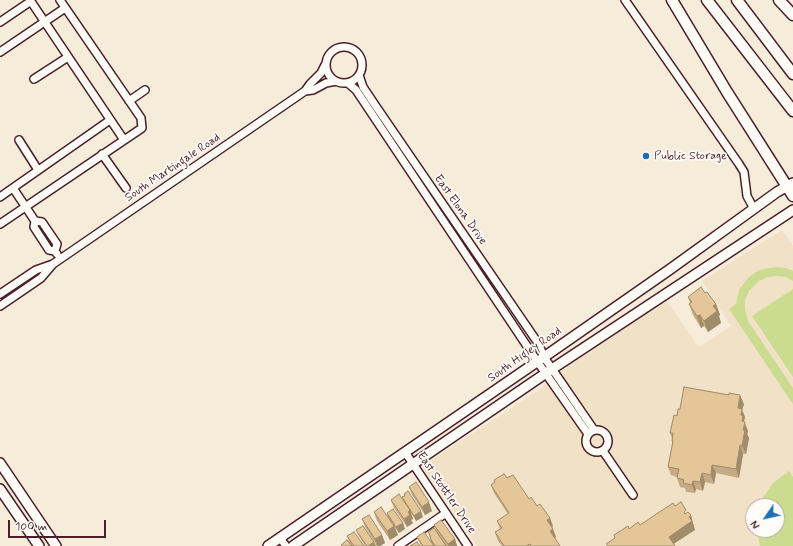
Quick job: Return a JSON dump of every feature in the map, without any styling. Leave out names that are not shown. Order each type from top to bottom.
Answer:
[{"type":"highway","points":[[672,0],[727,92],[790,184],[793,196]]},
{"type":"highway","points":[[707,0],[793,111]]},
{"type":"highway","points":[[737,0],[793,74]]},
{"type":"highway","points":[[779,0],[793,15]]},
{"type":"main road","name":"South Higley Road","points":[[268,546],[541,359],[790,184]]},
{"type":"main road","points":[[293,546],[666,292],[793,210]]},
{"type":"main road","points":[[0,463],[56,546]]},
{"type":"main road","points":[[16,486],[2,492],[38,546]]},
{"type":"street","points":[[0,224],[142,128],[141,118],[60,0]]},
{"type":"street","points":[[625,0],[744,172],[747,196],[754,209]]},
{"type":"street","points":[[0,22],[30,1],[124,140]]},
{"type":"street","points":[[0,52],[66,8]]},
{"type":"street","points":[[346,46],[357,52],[362,63],[362,69],[359,75],[348,83],[336,81],[328,74],[325,64],[329,53],[334,49],[346,46]]},
{"type":"street","points":[[34,79],[68,57]]},
{"type":"street","name":"South Martingale Road","points":[[0,294],[36,270],[53,264],[61,259],[305,91],[321,73],[325,64]]},
{"type":"street","name":"East Elona Drive","points":[[359,75],[363,87],[374,105],[538,342],[541,359]]},
{"type":"street","name":"South Martingale Road","points":[[305,91],[313,90],[326,83],[336,81]]},
{"type":"street","name":"East Elona Drive","points":[[348,83],[356,90],[541,359]]},
{"type":"street","points":[[129,101],[145,90]]},
{"type":"street","points":[[0,197],[110,120]]},
{"type":"street","points":[[19,140],[38,170]]},
{"type":"street","points":[[102,154],[126,188]]},
{"type":"street","points":[[13,188],[35,221],[34,228],[49,250],[55,250],[61,259]]},
{"type":"street","name":"South Martingale Road","points":[[0,306],[41,278],[53,264]]},
{"type":"street","points":[[541,359],[591,432]]},
{"type":"street","points":[[597,430],[604,432],[608,438],[608,445],[603,450],[597,452],[588,448],[586,441],[591,432],[597,430]]},
{"type":"street","points":[[603,450],[633,495]]},
{"type":"street","name":"East Stottler Drive","points":[[405,452],[468,546]]},
{"type":"street","points":[[398,546],[446,513]]},
{"type":"street","points":[[280,538],[286,546]]},
{"type":"shaded area","points":[[782,230],[793,246],[793,546],[477,546],[422,466],[539,390],[567,367],[666,300],[699,347],[731,326],[702,281]]},
{"type":"green space","points":[[776,267],[786,268],[793,271],[793,281],[786,277],[777,276],[768,277],[759,281],[749,291],[745,300],[745,309],[748,321],[793,388],[793,404],[729,309],[736,304],[739,290],[749,277],[759,270]]},
{"type":"green space","points":[[793,289],[793,377],[752,316]]},
{"type":"green space","points":[[789,471],[793,477],[793,546],[760,546],[758,538],[785,538],[785,498],[763,498],[773,483]]},
{"type":"building","points":[[701,287],[716,304],[713,306],[717,311],[704,321],[700,315],[697,316],[689,304],[692,302],[688,297]]},
{"type":"building","points":[[684,387],[729,395],[729,393],[740,395],[738,408],[742,409],[742,421],[745,422],[742,446],[740,445],[736,469],[712,465],[711,475],[702,473],[700,482],[693,481],[692,485],[683,483],[684,480],[677,478],[679,469],[668,467],[673,441],[673,433],[670,433],[674,415],[677,416],[678,409],[680,409]]},
{"type":"building","points":[[504,474],[507,478],[513,475],[529,499],[531,497],[537,506],[540,504],[550,518],[547,520],[553,529],[550,531],[560,546],[531,546],[530,544],[526,546],[504,546],[495,532],[502,528],[497,521],[509,513],[491,485],[495,482],[494,480]]},
{"type":"building","points":[[416,482],[429,502],[422,507],[409,487]]},
{"type":"building","points":[[408,491],[421,511],[414,516],[402,497],[405,496],[404,494]]},
{"type":"building","points":[[399,494],[410,510],[408,512],[410,515],[404,519],[391,500]]},
{"type":"building","points":[[681,502],[686,510],[684,512],[685,514],[688,512],[691,515],[689,517],[692,521],[669,537],[675,546],[608,546],[606,544],[615,538],[614,535],[628,526],[629,529],[638,522],[640,525],[673,503],[675,506]]},
{"type":"building","points":[[381,507],[394,526],[387,531],[374,512]]},
{"type":"building","points":[[393,509],[403,523],[396,527],[387,513]]},
{"type":"building","points":[[369,515],[382,535],[375,539],[362,519]]},
{"type":"building","points":[[441,520],[455,539],[448,544],[434,525]]},
{"type":"building","points":[[363,526],[374,542],[368,546],[356,530]]},
{"type":"building","points":[[434,528],[446,546],[435,546],[428,532]]},
{"type":"building","points":[[354,532],[364,546],[354,546],[347,536]]},
{"type":"building","points":[[424,532],[434,546],[423,546],[417,537]]},
{"type":"building","points":[[347,540],[352,546],[341,545]]},
{"type":"building","points":[[417,542],[420,546],[410,546]]},
{"type":"place","name":"Public Storage","points":[[646,156]]}]
